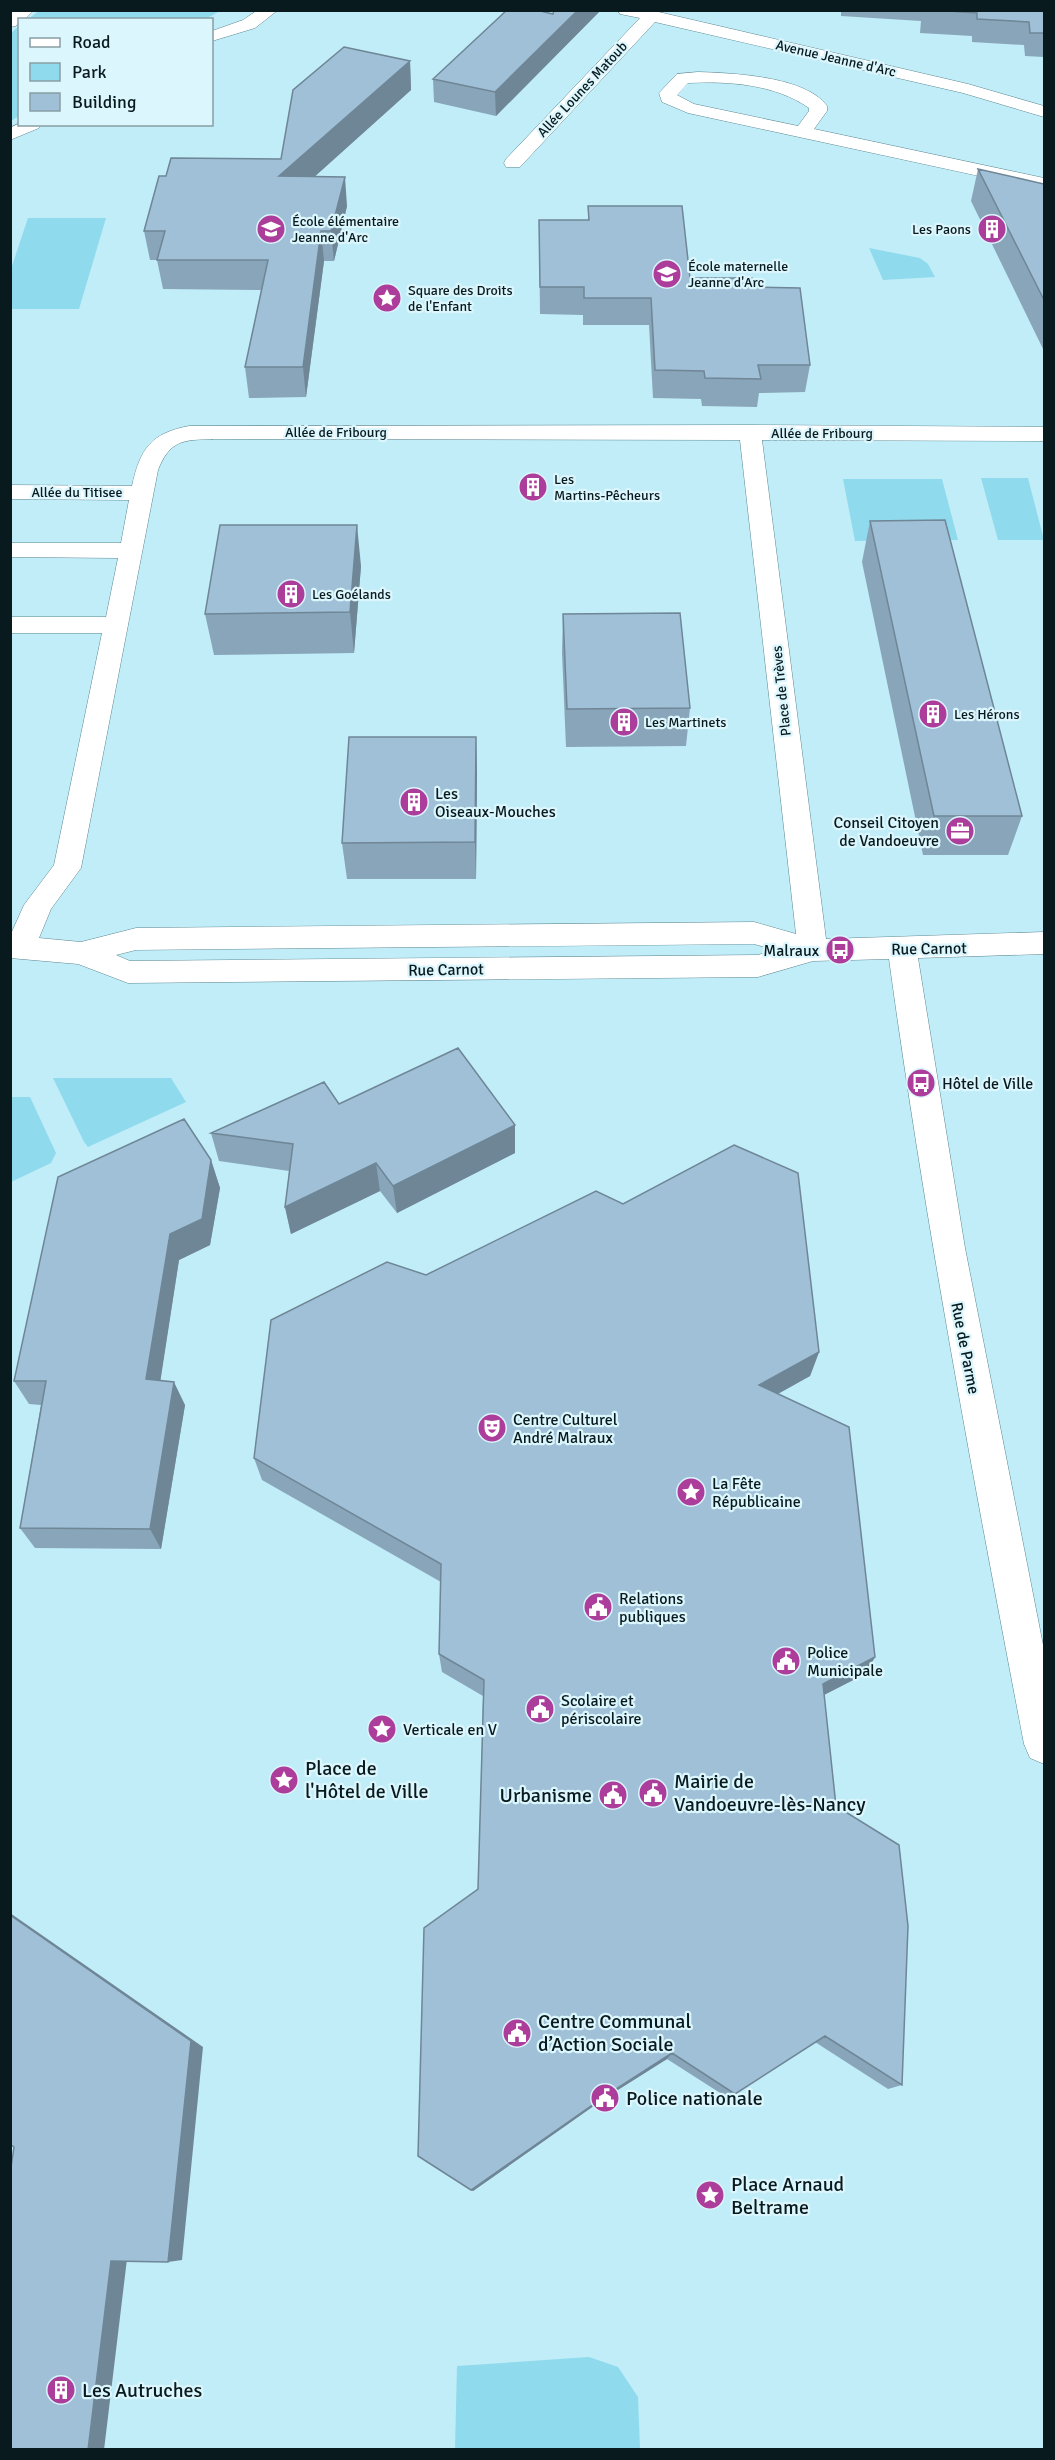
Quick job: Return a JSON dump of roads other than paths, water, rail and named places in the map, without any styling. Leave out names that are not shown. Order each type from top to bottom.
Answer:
[{"type":"street","points":[[10,22],[26,10]]},
{"type":"street","points":[[213,28],[238,10]]},
{"type":"street","points":[[213,36],[249,24],[270,10]]},
{"type":"street","name":"Avenue Jeanne d'Arc","points":[[626,10],[1012,84]]},
{"type":"street","name":"Avenue Jeanne d'Arc","points":[[696,10],[794,41],[1044,112]]},
{"type":"street","name":"Allée Lounes Matoub","points":[[513,163],[651,16]]},
{"type":"street","points":[[757,83],[794,41]]},
{"type":"street","points":[[804,132],[818,111],[818,106],[798,94],[757,83],[711,77],[683,78],[668,93],[668,98],[688,108],[1044,184]]},
{"type":"street","points":[[10,135],[28,126]]},
{"type":"street","name":"Place de Trèves","points":[[750,432],[770,587],[802,882],[813,950]]},
{"type":"street","name":"Allée de Fribourg","points":[[16,948],[38,904],[67,868],[152,452],[170,438],[189,433],[1044,434]]},
{"type":"street","name":"Allée du Titisee","points":[[10,492],[143,493]]},
{"type":"street","points":[[10,550],[132,551]]},
{"type":"street","points":[[10,625],[117,625]]},
{"type":"street","name":"Rue Carnot","points":[[16,948],[81,953],[128,972],[758,966],[813,950],[1044,943]]},
{"type":"street","name":"Rue de Parme","points":[[902,948],[921,1083],[960,1319],[1044,1744]]},
{"type":"place","name":"École élémentaire Jeanne d'Arc","points":[[271,229]]},
{"type":"place","name":"Les Paons","points":[[992,229]]},
{"type":"place","name":"École maternelle Jeanne d'Arc","points":[[667,274]]},
{"type":"place","name":"Square des Droits de l'Enfant","points":[[387,298]]},
{"type":"place","name":"Les Martins-Pêcheurs","points":[[533,487]]},
{"type":"place","name":"Les Goélands","points":[[291,594]]},
{"type":"place","name":"Les Hérons","points":[[933,714]]},
{"type":"place","name":"Les Martinets","points":[[624,722]]},
{"type":"place","name":"Les Oiseaux-Mouches","points":[[414,802]]},
{"type":"place","name":"Conseil Citoyen de Vandoeuvre","points":[[960,831]]},
{"type":"place","name":"Malraux","points":[[840,950]]},
{"type":"place","name":"Hôtel de Ville","points":[[921,1083]]},
{"type":"place","name":"Centre Culturel André Malraux","points":[[492,1428]]},
{"type":"place","name":"La Fête Républicaine","points":[[691,1492]]},
{"type":"place","name":"Relations publiques","points":[[598,1607]]},
{"type":"place","name":"Police Municipale","points":[[786,1661]]},
{"type":"place","name":"Scolaire et périscolaire","points":[[540,1709]]},
{"type":"place","name":"Verticale en V","points":[[382,1729]]},
{"type":"place","name":"Place de l'Hôtel de Ville","points":[[284,1780]]},
{"type":"place","name":"Mairie de Vandoeuvre-lès-Nancy","points":[[653,1793]]},
{"type":"place","name":"Urbanisme","points":[[613,1795]]},
{"type":"place","name":"Centre Communal d’Action Sociale","points":[[517,2033]]},
{"type":"place","name":"Police nationale","points":[[605,2098]]},
{"type":"place","name":"Place Arnaud Beltrame","points":[[710,2195]]},
{"type":"place","name":"Les Autruches","points":[[61,2390]]}]
